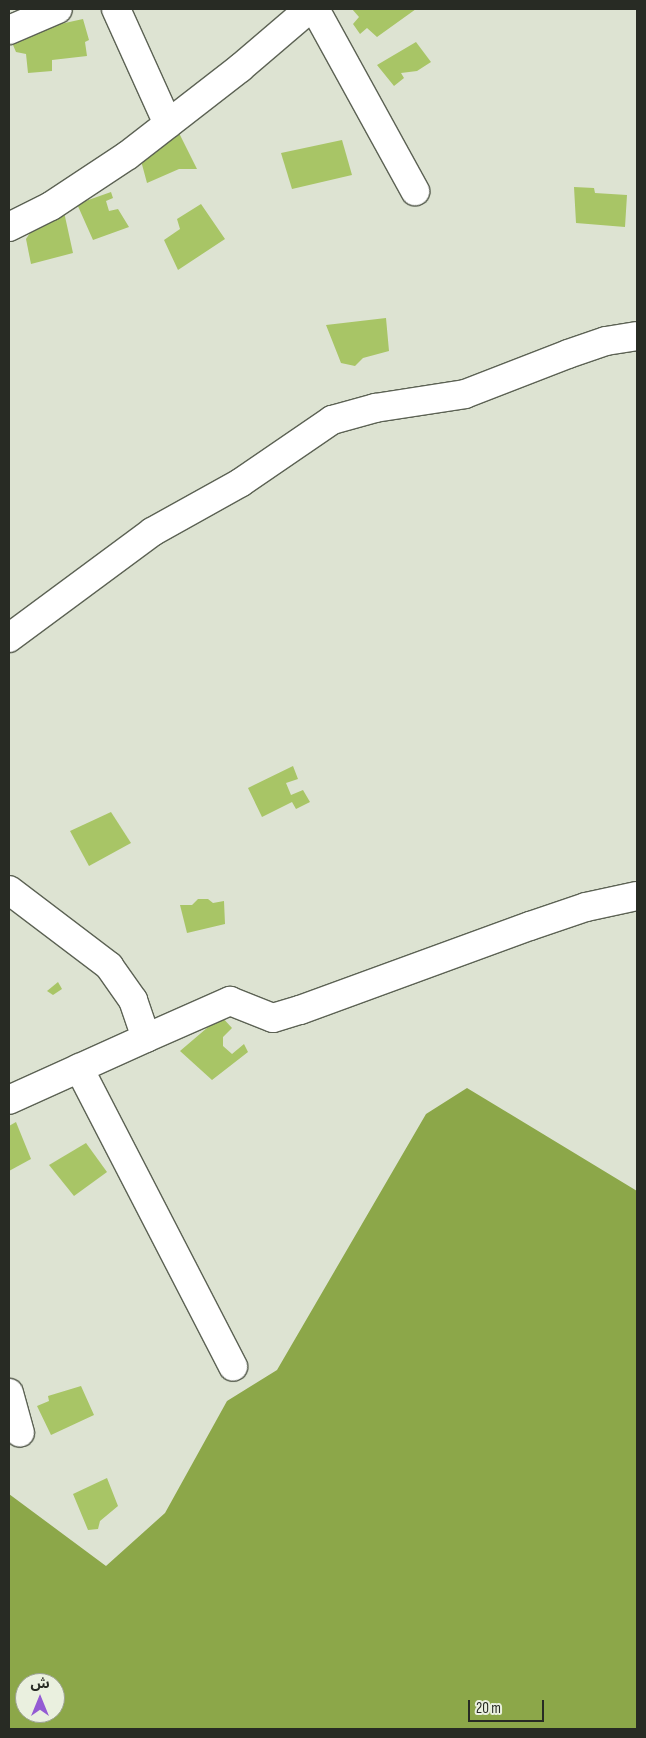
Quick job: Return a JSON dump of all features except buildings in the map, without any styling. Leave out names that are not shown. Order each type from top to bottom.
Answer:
[{"type":"street","points":[[9,30],[58,9]]},
{"type":"street","points":[[116,9],[168,124]]},
{"type":"street","points":[[9,227],[78,189],[168,124],[309,9]]},
{"type":"street","points":[[315,9],[414,191]]},
{"type":"street","points":[[9,638],[152,532],[240,484],[332,420],[375,408],[465,394],[568,354],[614,339],[637,336]]},
{"type":"street","points":[[9,890],[109,966],[132,1000],[146,1038]]},
{"type":"street","points":[[9,1100],[230,1001],[273,1018],[586,907],[637,896]]},
{"type":"street","points":[[80,1068],[233,1367]]},
{"type":"street","points":[[9,1393],[20,1433]]},
{"type":"green space","points":[[467,1088],[637,1191],[637,1729],[9,1729],[9,1494],[106,1566],[165,1513],[227,1401],[277,1370],[426,1114]]}]
